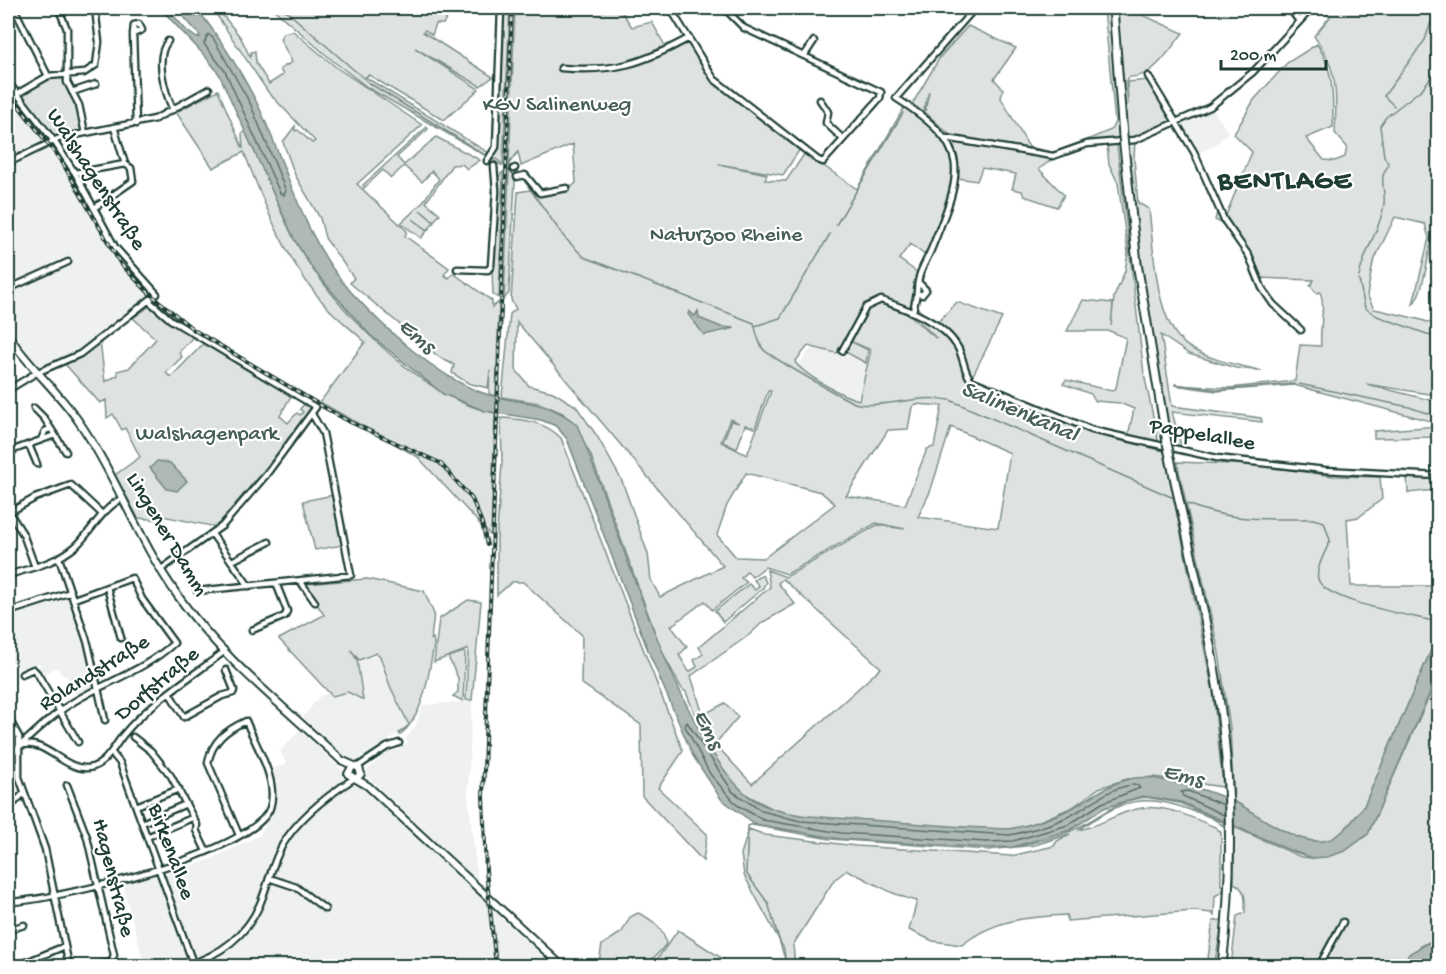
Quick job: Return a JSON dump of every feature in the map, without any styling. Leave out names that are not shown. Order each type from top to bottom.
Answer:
[{"type":"main road","points":[[1113,8],[1123,136],[1137,263],[1168,452],[1215,677],[1226,770],[1228,894],[1222,966]]},
{"type":"main road","name":"Lingener Damm","points":[[8,335],[36,373],[78,420],[160,570],[178,597],[225,651],[562,966]]},
{"type":"street","points":[[14,8],[48,76]]},
{"type":"street","points":[[17,94],[48,76],[90,71],[98,61],[99,42],[95,8]]},
{"type":"street","points":[[486,161],[495,147],[501,8]]},
{"type":"street","points":[[670,8],[714,79],[818,160],[825,160],[881,93],[744,28],[724,8]]},
{"type":"street","points":[[842,351],[870,303],[881,300],[913,311],[922,265],[937,234],[954,184],[955,158],[946,138],[923,115],[896,98],[975,8]]},
{"type":"street","points":[[1289,8],[1299,21]]},
{"type":"street","points":[[946,138],[1056,156],[1087,144],[1135,140],[1210,107],[1252,72],[1312,8]]},
{"type":"street","points":[[60,12],[67,29],[67,82],[79,105],[85,133]]},
{"type":"street","points":[[133,34],[136,124]]},
{"type":"street","points":[[561,68],[603,70],[624,66],[649,60],[689,38]]},
{"type":"street","points":[[804,56],[814,40]]},
{"type":"street","points":[[168,41],[164,47],[162,69],[164,84],[173,110]]},
{"type":"street","points":[[1148,76],[1194,152],[1224,219],[1249,256],[1262,288],[1273,304],[1301,330]]},
{"type":"street","name":"Walshagenstraße","points":[[8,82],[75,172],[120,255],[156,294],[149,301]]},
{"type":"street","points":[[72,92],[96,84]]},
{"type":"street","points":[[8,163],[54,141],[136,124],[173,110],[209,89]]},
{"type":"street","points":[[820,100],[828,112],[826,123],[843,139]]},
{"type":"street","points":[[94,208],[133,181],[131,168],[125,164],[114,127]]},
{"type":"street","points":[[75,172],[125,164]]},
{"type":"street","points":[[457,269],[489,269],[496,191],[494,165]]},
{"type":"street","points":[[520,176],[540,193],[567,188]]},
{"type":"street","points":[[8,289],[68,262]]},
{"type":"street","points":[[917,293],[922,295],[926,290],[919,283]]},
{"type":"street","points":[[8,390],[36,373],[80,354],[149,301],[171,320],[316,407],[242,505],[212,534],[160,570]]},
{"type":"street","name":"Pappelallee","points":[[913,311],[942,331],[957,345],[965,373],[971,380],[1092,430],[1217,458],[1325,470],[1438,476]]},
{"type":"street","points":[[34,408],[44,418],[66,452]]},
{"type":"street","points":[[197,591],[351,575],[323,433],[312,414]]},
{"type":"street","points":[[41,440],[45,431],[50,429]]},
{"type":"street","points":[[8,452],[55,435]]},
{"type":"street","points":[[29,445],[37,464]]},
{"type":"street","points":[[35,567],[23,534],[8,513],[35,498],[71,485],[102,514]]},
{"type":"street","points":[[8,575],[59,558],[77,545],[102,514],[122,500]]},
{"type":"street","points":[[212,534],[249,586]]},
{"type":"street","points":[[232,561],[269,542]]},
{"type":"street","points":[[59,558],[74,599],[99,688],[105,720]]},
{"type":"street","name":"Rolandstraße","points":[[8,758],[60,711],[99,688],[129,675],[174,643],[142,599],[132,578],[107,588]]},
{"type":"street","points":[[300,581],[315,603]]},
{"type":"street","points":[[252,630],[285,616],[287,611],[276,583]]},
{"type":"street","points":[[74,599],[107,588],[121,638]]},
{"type":"street","points":[[8,612],[71,592]]},
{"type":"street","name":"Dorfstraße","points":[[20,746],[32,745],[83,768],[98,764],[111,752],[136,720],[225,651]]},
{"type":"street","points":[[21,674],[33,669],[78,742]]},
{"type":"street","points":[[170,694],[184,717],[222,696],[233,693],[234,690],[226,670]]},
{"type":"street","points":[[8,717],[17,732],[20,746],[19,777],[45,849],[69,966]]},
{"type":"street","points":[[8,902],[98,886],[159,869],[206,851],[238,835],[259,823],[269,810],[272,800],[270,780],[246,722],[220,736],[210,753],[208,763],[238,835]]},
{"type":"street","points":[[133,737],[151,751],[179,789],[197,825],[196,830],[206,851]]},
{"type":"street","points":[[185,966],[193,965],[214,955],[237,938],[255,915],[288,837],[354,773],[387,747],[399,743]]},
{"type":"street","name":"Birkenallee","points":[[111,752],[120,762],[193,965]]},
{"type":"street","name":"Hagenstraße","points":[[67,785],[87,837],[114,955],[111,962],[94,966]]},
{"type":"street","points":[[136,806],[179,789]]},
{"type":"street","points":[[8,809],[24,793]]},
{"type":"street","points":[[142,823],[186,804]]},
{"type":"street","points":[[147,837],[192,818]]},
{"type":"street","points":[[269,878],[296,887],[325,909]]},
{"type":"street","points":[[1318,966],[1343,922]]},
{"type":"street","points":[[8,930],[24,925]]},
{"type":"street","points":[[17,966],[64,946]]},
{"type":"shaded area","points":[[8,87],[71,172],[122,261],[153,293],[79,354],[40,370],[8,325]]},
{"type":"shaded area","points":[[1212,108],[1228,132],[1214,146],[1197,154],[1182,125]]},
{"type":"shaded area","points":[[823,334],[870,350],[858,399],[850,399],[797,366]]},
{"type":"shaded area","points":[[68,595],[71,598],[95,684],[76,695],[67,676],[62,675],[57,667],[41,676],[37,668],[41,665],[39,663],[19,671],[11,660],[8,662],[8,614]]},
{"type":"shaded area","points":[[380,656],[390,686],[409,725],[363,760],[351,763],[303,717],[320,696],[329,693],[332,696],[348,692],[362,700],[357,660]]},
{"type":"shaded area","points":[[472,701],[468,794],[478,883],[364,773],[390,749],[398,750],[408,742],[405,739],[415,727],[423,705]]},
{"type":"shaded area","points":[[300,730],[344,772],[342,779],[348,784],[355,782],[361,784],[553,966],[145,966],[122,882],[159,872],[160,876],[209,860],[260,835],[273,812],[276,800],[270,770],[286,764],[280,751]]},
{"type":"green space","points":[[212,8],[217,8],[241,38],[250,57],[251,52],[255,51],[256,63],[269,84],[283,75],[280,69],[292,62],[280,39],[283,33],[293,31],[337,68],[422,125],[357,184],[407,231],[405,236],[449,268],[444,275],[449,278],[453,273],[492,301],[492,307],[499,302],[496,396],[489,394],[490,370],[488,388],[468,383],[452,373],[454,365],[439,357],[350,283],[354,278],[325,238],[320,218],[295,175],[283,142],[295,126],[295,131],[298,130],[312,143],[315,141],[268,92]]},
{"type":"green space","points":[[272,8],[446,8],[442,12],[449,15],[443,24],[436,24],[432,35],[425,30],[423,32],[493,77],[480,86],[415,48],[479,89],[444,120],[369,75],[365,77],[489,153],[488,157],[367,87]]},
{"type":"green space","points":[[503,8],[510,8],[503,164],[493,157],[499,137]]},
{"type":"green space","points":[[515,8],[619,8],[632,27],[652,22],[669,53],[688,42],[712,82],[800,149],[783,175],[718,164],[767,174],[765,180],[786,181],[805,153],[857,189],[906,104],[928,119],[946,137],[952,151],[954,181],[951,196],[929,254],[926,251],[925,255],[910,244],[899,259],[918,273],[912,309],[883,301],[870,305],[883,303],[913,311],[913,319],[937,339],[916,318],[917,308],[936,324],[957,302],[1002,318],[969,383],[1087,432],[1164,451],[1213,691],[1223,787],[1154,777],[1127,779],[1099,788],[1073,807],[1023,828],[957,832],[807,818],[775,810],[736,789],[707,746],[686,692],[682,689],[661,650],[590,453],[563,413],[539,403],[502,397],[510,314],[516,309],[511,300],[518,192],[536,189],[540,195],[567,191],[576,183],[573,144],[521,166],[518,152],[509,164]],"holes":[[[517,322],[723,566],[660,597],[651,580],[648,554],[622,481],[597,436],[576,406],[553,392],[529,386],[516,370]],[[850,341],[871,350],[859,400],[825,385],[795,362],[808,346],[836,353],[844,351],[866,363],[868,350]],[[768,391],[771,391],[747,455],[721,442],[730,419],[739,423],[731,421],[723,442],[737,449],[745,425],[755,428]],[[916,404],[942,406],[934,447],[927,449],[905,505],[846,496],[888,430],[908,429],[912,407]],[[951,427],[1010,453],[998,528],[918,517],[930,492]],[[746,473],[821,492],[835,504],[764,558],[736,557],[717,535],[727,505]],[[876,523],[905,529],[877,525],[786,577],[767,570],[770,587],[699,647],[703,654],[694,660],[697,667],[689,672],[679,655],[687,647],[671,626],[705,601],[712,610],[747,582],[741,578],[747,571],[752,577],[765,567],[787,574]],[[783,579],[881,668],[752,784],[715,744],[738,717],[725,703],[703,715],[691,676],[749,635],[763,622],[795,604],[778,583]]]},
{"type":"green space","points":[[1104,8],[1111,8],[1120,139],[1083,144],[1055,155],[951,136],[925,112],[929,91],[923,113],[911,106],[940,57],[968,26],[1016,48],[994,79],[1003,89],[1001,98],[1029,147],[1056,153],[1111,130],[1115,122]]},
{"type":"green space","points":[[1116,8],[1127,8],[1183,33],[1153,68],[1138,76],[1129,77],[1126,81],[1128,105],[1127,82],[1149,80],[1174,121],[1135,139],[1128,138],[1125,130]]},
{"type":"green space","points":[[1320,8],[1438,8],[1438,198],[1426,270],[1418,296],[1413,304],[1429,238],[1425,224],[1395,217],[1373,263],[1367,295],[1374,309],[1419,319],[1438,326],[1438,386],[1435,395],[1366,384],[1438,402],[1438,423],[1294,385],[1216,391],[1174,385],[1229,388],[1295,381],[1300,345],[1321,346],[1322,298],[1320,292],[1317,293],[1310,286],[1314,280],[1258,278],[1235,236],[1215,220],[1217,212],[1226,215],[1252,152],[1234,134],[1254,100],[1287,63],[1317,44],[1330,73],[1333,127],[1306,138],[1324,160],[1335,161],[1345,157],[1347,147],[1335,133],[1336,93],[1332,70],[1322,47],[1314,36],[1330,17]]},
{"type":"green space","points":[[55,77],[65,78],[77,105],[83,131],[52,135],[24,98],[25,91]]},
{"type":"green space","points":[[218,90],[243,149],[242,134],[246,129],[296,242],[331,293],[381,346],[409,370],[438,390],[467,405],[495,413],[491,536],[418,457],[320,402],[365,342],[327,307],[300,272],[278,234],[244,152],[213,168],[176,112]]},
{"type":"green space","points":[[427,127],[428,129],[397,157],[404,165],[436,137],[480,160],[467,169],[462,164],[452,165],[426,202],[440,214],[434,221],[420,210],[434,222],[428,230],[413,219],[427,231],[421,238],[401,223],[422,203],[439,179],[432,171],[422,182],[404,166],[391,178],[383,170],[364,188],[363,185]]},
{"type":"green space","points":[[956,141],[1054,158],[1039,169],[1064,195],[1057,207],[1024,196],[1022,191],[1012,189],[1016,174],[982,168],[977,181],[958,178],[958,158],[952,143]]},
{"type":"green space","points":[[1135,141],[1134,159],[1138,203],[1149,209],[1158,286],[1170,324],[1179,339],[1192,349],[1218,360],[1262,371],[1236,368],[1189,354],[1161,335],[1172,406],[1261,418],[1262,422],[1172,412],[1182,449],[1172,445],[1151,332],[1127,143]]},
{"type":"green space","points":[[1107,145],[1117,145],[1144,374],[1159,444],[1128,436],[1134,409],[1120,403],[1095,401],[1091,394],[1063,384],[1066,380],[1112,391],[1116,388],[1126,338],[1110,331],[1067,331],[1083,300],[1113,303],[1111,326],[1114,297],[1125,271],[1128,253],[1118,183],[1109,164]]},
{"type":"green space","points":[[509,171],[514,175],[515,182],[509,293],[504,299]]},
{"type":"green space","points":[[503,172],[499,298],[493,295],[493,229],[496,191]]},
{"type":"green space","name":"Walshagenpark","points":[[150,306],[194,336],[179,352],[182,357],[166,373],[171,377],[205,342],[292,394],[280,416],[288,423],[297,413],[300,415],[303,412],[300,409],[306,402],[311,408],[294,434],[216,527],[163,516],[159,520],[138,518],[115,475],[140,457],[125,428],[122,430],[113,414],[107,418],[106,400],[100,403],[64,363],[76,359],[100,341],[105,382],[118,375],[117,371],[129,368],[156,339],[133,318]]},
{"type":"green space","points":[[501,418],[541,425],[561,438],[683,751],[658,788],[707,834],[703,861],[642,796],[641,725],[581,683],[582,635],[523,582],[512,582],[497,595],[497,530],[502,463]]},
{"type":"green space","points":[[1438,426],[1438,437],[1374,438],[1374,431]]},
{"type":"green space","points":[[1177,462],[1256,465],[1333,476],[1380,477],[1382,499],[1359,517],[1347,519],[1351,586],[1433,586],[1438,592],[1438,634],[1364,806],[1348,827],[1336,837],[1324,841],[1311,841],[1298,837],[1234,802],[1230,728],[1219,653]]},
{"type":"green space","points":[[1407,477],[1438,477],[1438,506],[1435,490],[1408,493]]},
{"type":"green space","points":[[334,495],[343,545],[315,550],[303,501]]},
{"type":"green space","points":[[762,575],[766,582],[763,588],[723,622],[715,611],[749,584],[755,590],[759,586],[754,580]]},
{"type":"green space","points":[[367,579],[424,591],[434,614],[431,639],[433,638],[434,645],[424,694],[415,717],[408,727],[400,735],[399,733],[409,725],[390,686],[380,656],[376,653],[359,660],[351,650],[357,660],[363,700],[348,692],[332,696],[279,639],[324,615],[304,584]]},
{"type":"green space","points":[[468,600],[481,602],[472,700],[466,700],[468,649],[434,662],[439,619]]},
{"type":"green space","points":[[464,652],[463,701],[453,696],[458,692],[458,678],[448,657]]},
{"type":"green space","points":[[1438,676],[1438,923],[1432,941],[1422,945],[1399,966],[1231,966],[1237,916],[1245,913],[1243,892],[1234,883],[1234,827],[1301,857],[1312,858],[1345,851],[1368,834]]},
{"type":"green space","points":[[1146,797],[1180,803],[1223,822],[1223,826],[1208,816],[1173,804],[1144,801],[1119,806],[1078,830],[1129,811],[1147,808],[1167,809],[1215,827],[1221,832],[1223,891],[1215,896],[1214,916],[1212,913],[1194,911],[1067,921],[1067,915],[1039,917],[999,925],[974,936],[962,945],[933,941],[909,930],[917,901],[847,870],[834,880],[793,945],[795,966],[782,966],[785,958],[784,949],[744,875],[741,854],[749,829],[765,835],[856,846],[1011,856],[1054,846],[1057,841],[1070,834],[1035,845],[988,850],[830,839],[808,835],[1003,848],[1037,842],[1063,834],[1116,806]]},
{"type":"green space","points":[[755,824],[803,834],[752,825]]},
{"type":"green space","points":[[638,913],[656,925],[663,933],[666,944],[651,960],[636,967],[596,966],[602,945],[622,932],[630,917]]},
{"type":"green space","points":[[1223,920],[1214,966],[1207,966],[1213,921]]},
{"type":"green space","points":[[678,930],[723,959],[727,966],[649,966],[655,962]]},
{"type":"water","points":[[161,8],[167,8],[187,31],[197,38],[200,37],[198,33],[176,8],[196,8],[220,41],[255,99],[297,200],[320,248],[335,271],[365,307],[411,349],[445,374],[480,392],[553,410],[577,425],[655,632],[680,690],[706,742],[733,781],[761,804],[786,812],[814,816],[1009,829],[1058,815],[1113,784],[1134,778],[1146,778],[1179,783],[1211,792],[1241,805],[1274,826],[1300,838],[1325,841],[1344,830],[1364,806],[1438,634],[1438,674],[1368,834],[1345,851],[1327,857],[1312,858],[1181,802],[1142,796],[1104,808],[1070,830],[1013,847],[987,848],[840,839],[755,824],[721,799],[693,756],[649,653],[567,439],[556,426],[541,420],[485,411],[443,394],[370,335],[314,271],[295,241],[219,74]]},
{"type":"water","points":[[689,311],[695,316],[698,311],[699,318],[721,327],[735,328],[704,335],[688,314]]},
{"type":"water","points":[[157,461],[170,463],[187,481],[177,491],[167,489],[150,468]]},
{"type":"water","points":[[1438,923],[1438,959],[1435,956],[1421,966],[1399,966],[1410,953],[1432,941]]},
{"type":"waterway","name":"Salinenkanal","points":[[283,8],[369,83],[501,165],[513,166],[520,175]]},
{"type":"waterway","points":[[1394,106],[1384,96],[1425,40],[1431,22]]},
{"type":"waterway","points":[[1359,277],[1384,204],[1383,174],[1389,165],[1384,156],[1380,126],[1386,117],[1422,89],[1438,68]]},
{"type":"waterway","points":[[836,225],[903,113]]},
{"type":"waterway","name":"Salinenkanal","points":[[523,179],[564,237],[584,257],[754,323],[763,349],[852,402],[869,405],[926,399],[950,400],[1176,499]]},
{"type":"waterway","points":[[755,326],[780,318],[830,234]]},
{"type":"waterway","points":[[1359,280],[1365,308],[1377,316],[1438,338]]},
{"type":"waterway","points":[[1175,384],[1219,390],[1294,384]]},
{"type":"waterway","points":[[1299,384],[1409,407],[1438,417]]},
{"type":"waterway","name":"Salinenkanal","points":[[1183,502],[1231,516],[1263,519],[1313,519],[1324,522],[1330,540],[1318,575],[1324,587],[1352,601],[1437,622]]},
{"type":"waterway","points":[[756,823],[748,826],[746,873],[768,903],[787,966]]},
{"type":"waterway","points":[[591,961],[597,966]]},
{"type":"railway","points":[[496,966],[486,871],[483,796],[512,8]]},
{"type":"railway","points":[[8,92],[62,162],[120,263],[149,293],[194,330],[320,405],[350,422],[440,463],[472,499],[482,523],[487,545]]},
{"type":"district","name":"BENTLAGE","points":[[1285,182]]},
{"type":"park label","name":"KGV Salinenweg","points":[[557,106]]},
{"type":"park label","name":"Naturzoo Rheine","points":[[726,236]]},
{"type":"water label","name":"Ems","points":[[416,337]]},
{"type":"water label","name":"Ems","points":[[707,730]]},
{"type":"water label","name":"Ems","points":[[1183,777]]}]
